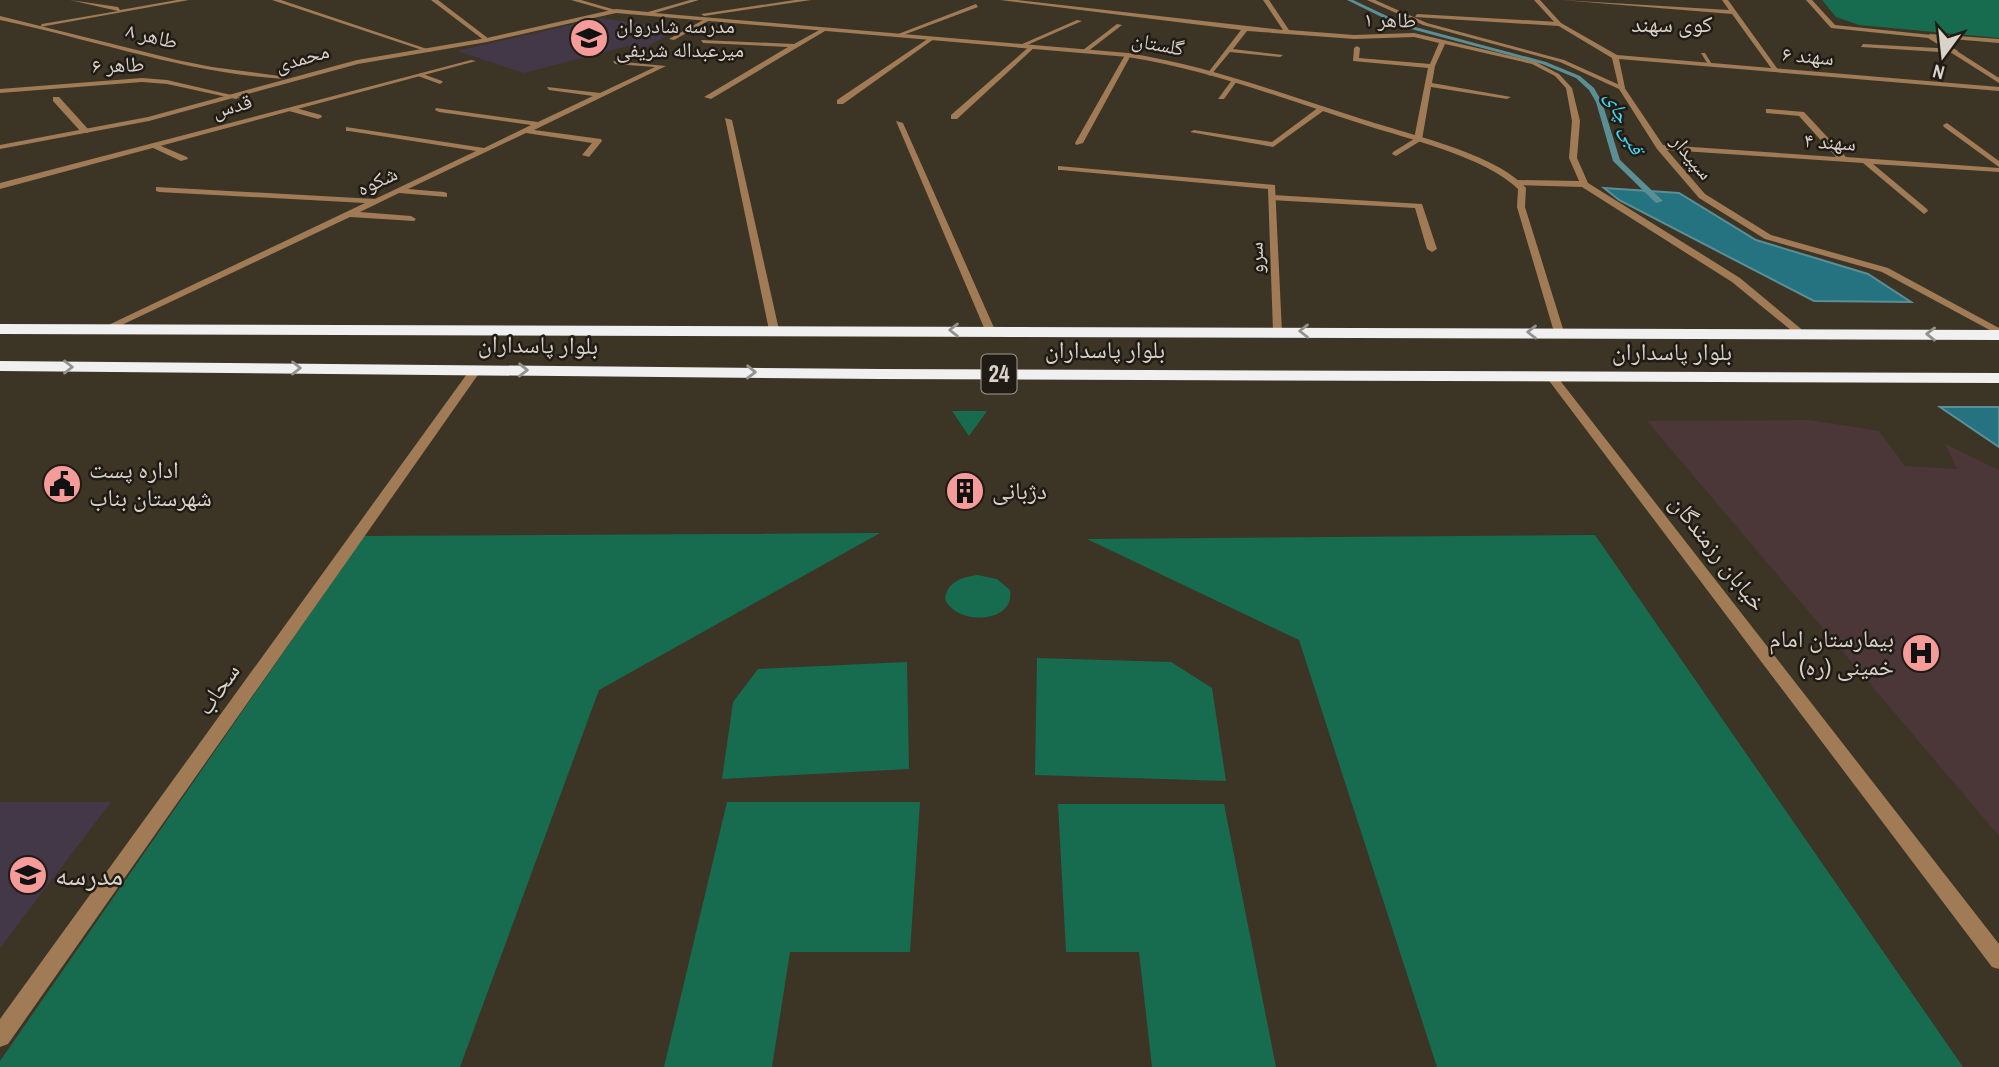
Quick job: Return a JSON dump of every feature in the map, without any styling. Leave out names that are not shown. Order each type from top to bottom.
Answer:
[{"type":"highway","name":"بلوار پاسداران","points":[[0,329],[1999,333]]},
{"type":"highway","name":"بلوار پاسداران","points":[[0,366],[1999,378]]},
{"type":"street","points":[[73,0],[150,15]]},
{"type":"street","points":[[42,26],[186,0]]},
{"type":"street","points":[[275,0],[430,51]]},
{"type":"street","points":[[434,0],[487,40]]},
{"type":"street","points":[[574,0],[616,11]]},
{"type":"street","points":[[643,14],[696,0]]},
{"type":"street","points":[[678,18],[808,0]]},
{"type":"street","name":"طاهر ۱","points":[[1003,0],[1245,29],[1354,37],[1414,35],[1534,63],[1563,79],[1569,88],[1576,121],[1573,158],[1584,184]]},
{"type":"street","points":[[1266,0],[1287,32]]},
{"type":"street","points":[[1370,0],[1425,24],[1562,61],[1622,88]]},
{"type":"street","points":[[1537,0],[1559,24],[1615,57],[1622,88]]},
{"type":"street","points":[[1564,0],[1734,12]]},
{"type":"street","points":[[1725,0],[1776,71]]},
{"type":"street","points":[[1809,0],[1833,27],[1999,41]]},
{"type":"street","points":[[896,36],[976,6]]},
{"type":"street","name":"محمدی","points":[[0,147],[149,119],[357,62],[487,40],[616,11]]},
{"type":"street","name":"گلستان","points":[[616,11],[1032,46],[1162,60],[1418,140],[1502,172],[1518,183]]},
{"type":"street","points":[[1400,15],[1559,24]]},
{"type":"street","name":"طاهر ۸","points":[[0,18],[42,26],[225,73],[296,77]]},
{"type":"street","points":[[672,39],[707,20]]},
{"type":"street","points":[[1023,46],[1079,21]]},
{"type":"street","points":[[1086,51],[1119,25]]},
{"type":"street","points":[[1209,74],[1245,29]]},
{"type":"street","points":[[708,97],[822,30]]},
{"type":"street","points":[[1930,36],[1999,81]]},
{"type":"street","points":[[841,102],[931,38]]},
{"type":"street","points":[[703,41],[796,46]]},
{"type":"street","points":[[1396,154],[1418,140],[1432,66],[1443,43]]},
{"type":"street","points":[[954,117],[1032,46]]},
{"type":"street","points":[[1863,46],[1955,51]]},
{"type":"street","points":[[1357,48],[1355,60],[1432,66]]},
{"type":"street","points":[[1228,50],[1280,55]]},
{"type":"street","points":[[1703,54],[1711,65]]},
{"type":"street","points":[[1079,143],[1128,55]]},
{"type":"street","name":"سهند ۶","points":[[1615,57],[1999,89]]},
{"type":"street","name":"قدس","points":[[0,186],[473,61]]},
{"type":"street","name":"شکوه","points":[[105,329],[663,66],[615,62]]},
{"type":"street","points":[[420,75],[440,82]]},
{"type":"street","name":"طاهر ۶","points":[[0,91],[142,80],[167,82],[236,97]]},
{"type":"street","points":[[1221,97],[1234,82]]},
{"type":"street","points":[[1429,85],[1507,97]]},
{"type":"street","points":[[549,88],[601,95]]},
{"type":"street","name":"سپیدار","points":[[1622,88],[1660,147],[1702,197],[1768,237],[1885,270],[1999,333]]},
{"type":"street","points":[[56,99],[85,131]]},
{"type":"street","points":[[292,109],[318,117]]},
{"type":"street","points":[[1194,132],[1273,145],[1322,109]]},
{"type":"street","points":[[439,110],[538,124]]},
{"type":"street","points":[[1769,111],[1801,114],[1844,160]]},
{"type":"street","points":[[728,120],[774,330]]},
{"type":"street","points":[[899,123],[990,330]]},
{"type":"street","points":[[1947,125],[1999,165]]},
{"type":"street","points":[[349,129],[484,150]]},
{"type":"street","points":[[525,131],[598,141],[586,155]]},
{"type":"street","points":[[154,145],[184,159]]},
{"type":"street","name":"سهند ۴","points":[[1660,147],[1999,170]]},
{"type":"street","points":[[1866,162],[1924,211]]},
{"type":"street","name":"سرو","points":[[1061,168],[1269,185],[1273,198],[1278,331]]},
{"type":"street","points":[[1559,332],[1521,207],[1524,196],[1518,183],[1584,184],[1736,280],[1801,333]]},
{"type":"street","points":[[159,189],[376,201]]},
{"type":"street","points":[[398,191],[444,195]]},
{"type":"street","points":[[1273,198],[1419,205],[1432,249]]},
{"type":"street","points":[[349,214],[411,219]]},
{"type":"street","name":"سحاب","points":[[0,1037],[476,369]]},
{"type":"street","name":"خیابان رزمندگان","points":[[1551,376],[1999,960]]},
{"type":"shaded area","name":"مدرسه شادروان میرعبداله شریفی","points":[[601,18],[679,29],[645,48],[628,46],[524,73],[457,51]]},
{"type":"shaded area","name":"بیمارستان امام خمینی (ره)","points":[[1810,420],[1879,431],[1905,466],[1957,469],[1945,444],[1999,470],[1999,836],[1647,421]]},
{"type":"shaded area","name":"مدرسه","points":[[0,802],[111,802],[0,948]]},
{"type":"green space","points":[[1822,0],[1999,0],[1999,38],[1859,25],[1836,17]]},
{"type":"green space","points":[[952,411],[987,411],[969,436]]},
{"type":"green space","points":[[880,533],[599,690],[460,1067],[0,1067],[0,1061],[364,536]]},
{"type":"green space","points":[[1595,535],[1963,1067],[1437,1067],[1299,640],[1087,539]]},
{"type":"green space","points":[[977,575],[997,579],[1010,590],[1009,601],[1004,610],[995,615],[972,617],[951,608],[945,599],[952,584]]},
{"type":"green space","points":[[1037,658],[1171,662],[1212,688],[1226,781],[1035,775]]},
{"type":"green space","points":[[907,662],[909,769],[722,779],[733,702],[758,669]]},
{"type":"green space","points":[[727,802],[920,802],[910,952],[790,952],[772,1067],[664,1067]]},
{"type":"green space","points":[[1058,804],[1224,804],[1276,1067],[1152,1067],[1139,952],[1066,952]]},
{"type":"water","points":[[1604,188],[1679,193],[1756,240],[1868,274],[1911,302],[1814,301],[1619,200]]},
{"type":"water","points":[[1940,407],[1999,407],[1999,447]]},
{"type":"waterway","name":"قبی چای","points":[[1349,0],[1402,25],[1544,63],[1578,77],[1592,89],[1599,102],[1617,161],[1659,201]]},
{"type":"place","name":"مدرسه شادروان میرعبداله شریفی","points":[[589,38]]},
{"type":"place","name":"اداره پست شهرستان بناب","points":[[62,484]]},
{"type":"place","name":"دژبانی","points":[[965,491]]},
{"type":"place","name":"بیمارستان امام خمینی (ره)","points":[[1921,653]]},
{"type":"place","name":"مدرسه","points":[[28,875]]},
{"type":"district","name":"کوی سهند","points":[[1672,24]]}]
